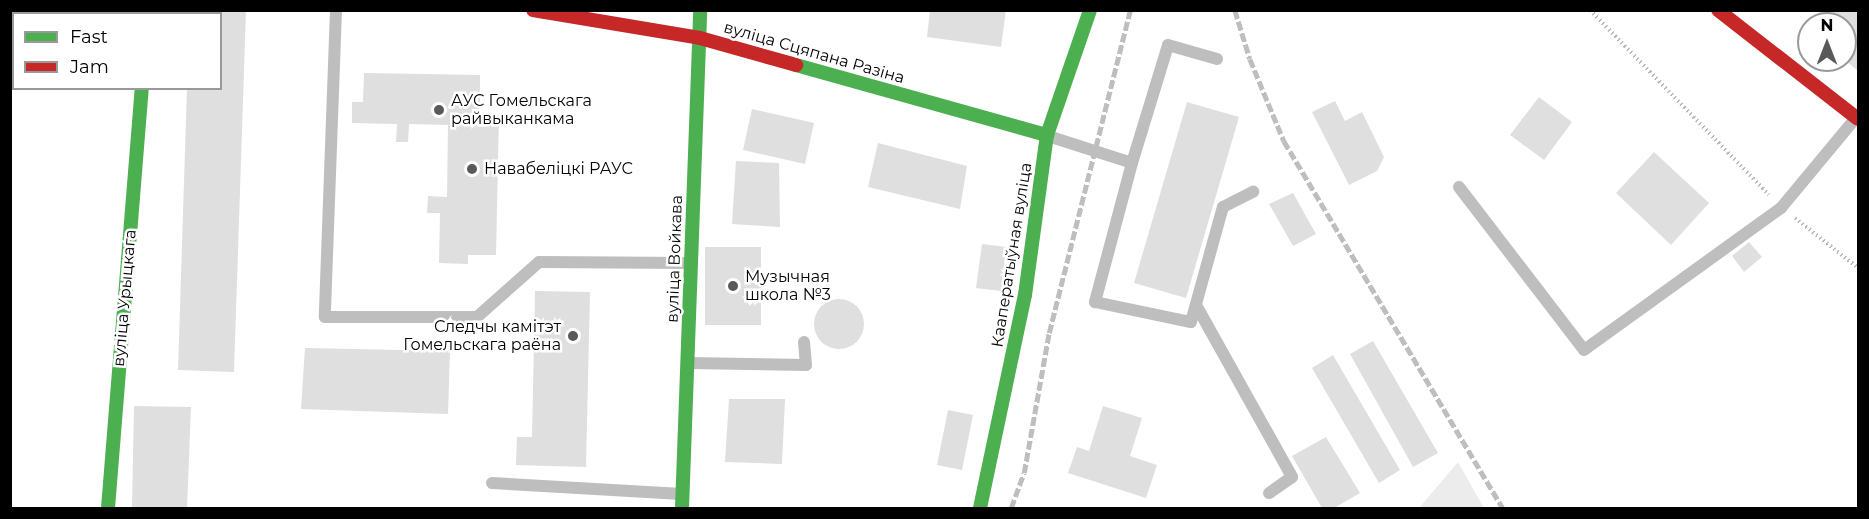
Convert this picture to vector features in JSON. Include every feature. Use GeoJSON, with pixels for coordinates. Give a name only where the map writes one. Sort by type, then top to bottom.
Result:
{"type":"FeatureCollection","features":[{"type":"Feature","properties":{"kind":"street","name":"вуліца Сцяпана Разіна"},"geometry":{"type":"LineString","coordinates":[[533,10],[700,38],[1047,135]]}},
{"type":"Feature","properties":{"kind":"street","name":"вуліца Войкава"},"geometry":{"type":"LineString","coordinates":[[682,501],[700,10]]}},
{"type":"Feature","properties":{"kind":"street","name":"Кааператыўная вуліца"},"geometry":{"type":"LineString","coordinates":[[980,508],[987,488],[1025,295],[1047,135],[1090,10]]}},
{"type":"Feature","properties":{"kind":"street"},"geometry":{"type":"LineString","coordinates":[[1718,10],[1857,118]]}},
{"type":"Feature","properties":{"kind":"street","name":"вуліца Урыцкага"},"geometry":{"type":"LineString","coordinates":[[108,508],[142,90]]}},
{"type":"Feature","properties":{"kind":"lane"},"geometry":{"type":"LineString","coordinates":[[336,10],[325,317],[477,317],[539,262],[691,262]]}},
{"type":"Feature","properties":{"kind":"lane"},"geometry":{"type":"LineString","coordinates":[[1217,59],[1168,45],[1132,163],[1095,302],[1191,322],[1223,207],[1253,192]]}},
{"type":"Feature","properties":{"kind":"lane"},"geometry":{"type":"LineString","coordinates":[[1459,187],[1584,350],[1781,208],[1857,118]]}},
{"type":"Feature","properties":{"kind":"lane"},"geometry":{"type":"LineString","coordinates":[[1047,135],[1108,153],[1132,163]]}},
{"type":"Feature","properties":{"kind":"lane"},"geometry":{"type":"LineString","coordinates":[[1196,305],[1292,477],[1269,493]]}},
{"type":"Feature","properties":{"kind":"lane"},"geometry":{"type":"LineString","coordinates":[[688,363],[806,365],[804,342]]}},
{"type":"Feature","properties":{"kind":"lane"},"geometry":{"type":"LineString","coordinates":[[492,483],[682,501]]}},
{"type":"Feature","properties":{"kind":"path"},"geometry":{"type":"LineString","coordinates":[[1590,10],[1781,208],[1858,268]]}},
{"type":"Feature","properties":{"kind":"shaded area"},"geometry":{"type":"Polygon","coordinates":[[[1458,462],[1484,508],[1419,508],[1458,462]]]}},
{"type":"Feature","properties":{"kind":"building"},"geometry":{"type":"Polygon","coordinates":[[[10,10],[79,10],[79,12],[12,12],[12,37],[10,37],[10,10]]]}},
{"type":"Feature","properties":{"kind":"building"},"geometry":{"type":"Polygon","coordinates":[[[189,10],[246,10],[234,372],[178,370],[187,90],[222,90],[222,12],[189,12],[189,10]]]}},
{"type":"Feature","properties":{"kind":"building"},"geometry":{"type":"Polygon","coordinates":[[[930,10],[1006,10],[1001,47],[927,37],[930,10]]]}},
{"type":"Feature","properties":{"kind":"building"},"geometry":{"type":"Polygon","coordinates":[[[1821,10],[1858,10],[1858,71],[1857,12],[1819,12],[1821,10]]]}},
{"type":"Feature","properties":{"kind":"building","name":"Навабеліцкі РАУС"},"geometry":{"type":"Polygon","coordinates":[[[364,73],[480,75],[480,114],[499,115],[496,255],[468,255],[468,264],[439,263],[440,213],[427,213],[428,196],[447,197],[448,125],[409,124],[408,142],[396,142],[397,124],[352,123],[352,102],[363,102],[364,73]]]}},
{"type":"Feature","properties":{"kind":"building"},"geometry":{"type":"Polygon","coordinates":[[[1539,97],[1572,122],[1544,160],[1510,135],[1539,97]]]}},
{"type":"Feature","properties":{"kind":"building"},"geometry":{"type":"Polygon","coordinates":[[[1335,101],[1345,121],[1362,112],[1384,157],[1377,171],[1349,185],[1312,112],[1335,101]]]}},
{"type":"Feature","properties":{"kind":"building"},"geometry":{"type":"Polygon","coordinates":[[[1187,102],[1239,117],[1186,298],[1134,283],[1187,102]]]}},
{"type":"Feature","properties":{"kind":"building"},"geometry":{"type":"Polygon","coordinates":[[[752,109],[814,123],[805,164],[743,150],[752,109]]]}},
{"type":"Feature","properties":{"kind":"building"},"geometry":{"type":"Polygon","coordinates":[[[878,143],[967,166],[960,209],[868,187],[878,143]]]}},
{"type":"Feature","properties":{"kind":"building"},"geometry":{"type":"Polygon","coordinates":[[[1654,152],[1709,203],[1671,245],[1616,193],[1654,152]]]}},
{"type":"Feature","properties":{"kind":"building"},"geometry":{"type":"Polygon","coordinates":[[[736,161],[779,163],[780,227],[732,224],[736,161]]]}},
{"type":"Feature","properties":{"kind":"building"},"geometry":{"type":"Polygon","coordinates":[[[1293,193],[1316,234],[1293,246],[1269,204],[1293,193]]]}},
{"type":"Feature","properties":{"kind":"building"},"geometry":{"type":"Polygon","coordinates":[[[1749,242],[1762,257],[1744,272],[1732,256],[1749,242]]]}},
{"type":"Feature","properties":{"kind":"building"},"geometry":{"type":"Polygon","coordinates":[[[982,244],[1006,247],[1001,291],[976,288],[982,244]]]}},
{"type":"Feature","properties":{"kind":"building","name":"Музычная школа №3"},"geometry":{"type":"Polygon","coordinates":[[[705,247],[761,247],[761,325],[705,325],[705,247]]]}},
{"type":"Feature","properties":{"kind":"building"},"geometry":{"type":"Polygon","coordinates":[[[535,291],[590,292],[586,467],[516,465],[517,437],[532,437],[535,291]]]}},
{"type":"Feature","properties":{"kind":"building"},"geometry":{"type":"Polygon","coordinates":[[[839,299],[848,301],[859,310],[864,324],[862,333],[853,344],[839,349],[830,347],[819,338],[814,324],[816,315],[825,304],[839,299]]]}},
{"type":"Feature","properties":{"kind":"building"},"geometry":{"type":"Polygon","coordinates":[[[1373,341],[1438,453],[1413,467],[1350,354],[1373,341]]]}},
{"type":"Feature","properties":{"kind":"building"},"geometry":{"type":"Polygon","coordinates":[[[305,348],[450,351],[448,414],[301,409],[305,348]]]}},
{"type":"Feature","properties":{"kind":"building"},"geometry":{"type":"Polygon","coordinates":[[[1333,355],[1400,470],[1379,483],[1312,368],[1333,355]]]}},
{"type":"Feature","properties":{"kind":"building"},"geometry":{"type":"Polygon","coordinates":[[[729,399],[785,399],[782,464],[725,462],[729,399]]]}},
{"type":"Feature","properties":{"kind":"building"},"geometry":{"type":"Polygon","coordinates":[[[134,406],[191,407],[187,508],[132,508],[134,406]]]}},
{"type":"Feature","properties":{"kind":"building"},"geometry":{"type":"Polygon","coordinates":[[[1103,406],[1142,418],[1130,456],[1157,465],[1146,498],[1068,473],[1077,447],[1089,451],[1103,406]]]}},
{"type":"Feature","properties":{"kind":"building"},"geometry":{"type":"Polygon","coordinates":[[[948,410],[973,415],[962,470],[937,465],[948,410]]]}},
{"type":"Feature","properties":{"kind":"building"},"geometry":{"type":"Polygon","coordinates":[[[1326,437],[1360,493],[1334,508],[1322,508],[1292,456],[1326,437]]]}},
{"type":"Feature","properties":{"kind":"railway"},"geometry":{"type":"LineString","coordinates":[[1011,508],[1024,473],[1049,333],[1130,10]]}},
{"type":"Feature","properties":{"kind":"railway"},"geometry":{"type":"LineString","coordinates":[[1235,10],[1250,59],[1284,141],[1503,508]]}},
{"type":"Feature","properties":{"kind":"traffic: fast"},"geometry":{"type":"LineString","coordinates":[[682,508],[700,10]]}},
{"type":"Feature","properties":{"kind":"traffic: fast"},"geometry":{"type":"LineString","coordinates":[[980,508],[1025,295],[1047,135],[1090,10]]}},
{"type":"Feature","properties":{"kind":"traffic: fast"},"geometry":{"type":"LineString","coordinates":[[796,65],[1047,135]]}},
{"type":"Feature","properties":{"kind":"traffic: fast"},"geometry":{"type":"LineString","coordinates":[[108,508],[142,90]]}},
{"type":"Feature","properties":{"kind":"traffic: jam"},"geometry":{"type":"LineString","coordinates":[[533,10],[700,38],[796,65]]}},
{"type":"Feature","properties":{"kind":"traffic: jam"},"geometry":{"type":"LineString","coordinates":[[1718,10],[1858,119]]}},
{"type":"Feature","properties":{"kind":"place","name":"АУС Гомельскага райвыканкама"},"geometry":{"type":"Point","coordinates":[439,110]}},
{"type":"Feature","properties":{"kind":"place","name":"Навабеліцкі РАУС"},"geometry":{"type":"Point","coordinates":[472,169]}},
{"type":"Feature","properties":{"kind":"place","name":"Музычная школа №3"},"geometry":{"type":"Point","coordinates":[733,286]}},
{"type":"Feature","properties":{"kind":"place","name":"Следчы камітэт Гомельскага раёна"},"geometry":{"type":"Point","coordinates":[573,336]}}]}
